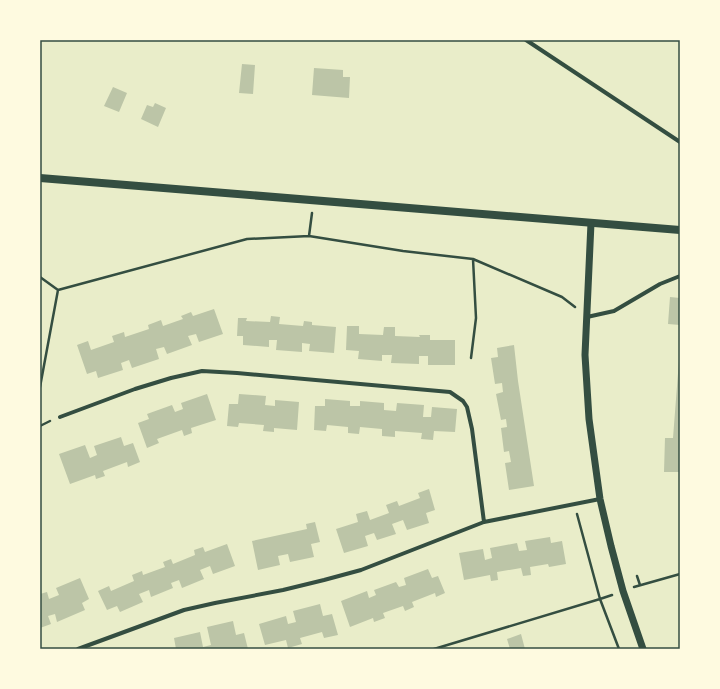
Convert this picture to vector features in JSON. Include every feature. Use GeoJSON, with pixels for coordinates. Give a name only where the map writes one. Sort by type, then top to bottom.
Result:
{"type":"FeatureCollection","features":[{"type":"Feature","properties":{"kind":"main road"},"geometry":{"type":"LineString","coordinates":[[40,178],[680,230]]}},
{"type":"Feature","properties":{"kind":"street"},"geometry":{"type":"LineString","coordinates":[[526,40],[680,142]]}},
{"type":"Feature","properties":{"kind":"street"},"geometry":{"type":"LineString","coordinates":[[591,223],[585,355],[589,419],[600,499],[623,591],[643,649]]}},
{"type":"Feature","properties":{"kind":"street"},"geometry":{"type":"LineString","coordinates":[[587,317],[614,311],[660,284],[680,276]]}},
{"type":"Feature","properties":{"kind":"street"},"geometry":{"type":"LineString","coordinates":[[60,417],[135,389],[171,378],[202,371],[450,392],[463,401],[467,407],[472,429],[484,522]]}},
{"type":"Feature","properties":{"kind":"street"},"geometry":{"type":"LineString","coordinates":[[78,649],[184,610],[283,590],[361,570],[484,522],[600,499]]}},
{"type":"Feature","properties":{"kind":"path"},"geometry":{"type":"LineString","coordinates":[[309,236],[314,200]]}},
{"type":"Feature","properties":{"kind":"path"},"geometry":{"type":"LineString","coordinates":[[58,290],[247,239],[309,236],[403,251],[473,259],[562,297],[587,317]]}},
{"type":"Feature","properties":{"kind":"path"},"geometry":{"type":"LineString","coordinates":[[471,358],[476,318],[473,259]]}},
{"type":"Feature","properties":{"kind":"path"},"geometry":{"type":"LineString","coordinates":[[40,277],[58,290]]}},
{"type":"Feature","properties":{"kind":"path"},"geometry":{"type":"LineString","coordinates":[[40,388],[58,290]]}},
{"type":"Feature","properties":{"kind":"path"},"geometry":{"type":"LineString","coordinates":[[575,504],[600,599],[619,649]]}},
{"type":"Feature","properties":{"kind":"path"},"geometry":{"type":"LineString","coordinates":[[623,591],[680,574]]}},
{"type":"Feature","properties":{"kind":"path"},"geometry":{"type":"LineString","coordinates":[[637,576],[640,585]]}},
{"type":"Feature","properties":{"kind":"path"},"geometry":{"type":"LineString","coordinates":[[434,649],[600,599]]}},
{"type":"Feature","properties":{"kind":"building"},"geometry":{"type":"Polygon","coordinates":[[[242,64],[255,65],[253,94],[239,93],[242,64]]]}},
{"type":"Feature","properties":{"kind":"building"},"geometry":{"type":"Polygon","coordinates":[[[314,68],[343,70],[343,77],[350,77],[349,98],[312,95],[314,68]]]}},
{"type":"Feature","properties":{"kind":"building"},"geometry":{"type":"Polygon","coordinates":[[[113,87],[127,93],[119,112],[104,106],[113,87]]]}},
{"type":"Feature","properties":{"kind":"building"},"geometry":{"type":"Polygon","coordinates":[[[155,103],[166,108],[158,127],[141,119],[147,105],[153,107],[155,103]]]}},
{"type":"Feature","properties":{"kind":"building"},"geometry":{"type":"Polygon","coordinates":[[[670,297],[680,298],[680,325],[668,324],[670,297]]]}},
{"type":"Feature","properties":{"kind":"building"},"geometry":{"type":"Polygon","coordinates":[[[214,309],[223,334],[199,342],[196,334],[188,336],[192,345],[167,354],[164,347],[156,349],[159,359],[132,368],[129,360],[121,363],[123,370],[98,378],[96,371],[87,374],[77,345],[88,341],[91,350],[114,342],[112,336],[124,332],[125,337],[149,329],[148,325],[161,320],[163,326],[183,319],[181,316],[191,312],[193,316],[214,309]]]}},
{"type":"Feature","properties":{"kind":"building"},"geometry":{"type":"Polygon","coordinates":[[[271,316],[280,317],[279,324],[303,326],[304,321],[312,322],[312,325],[336,327],[334,353],[309,351],[310,344],[302,343],[302,352],[276,350],[277,340],[269,340],[269,347],[243,345],[243,336],[237,336],[238,318],[247,318],[246,321],[270,322],[271,316]]]}},
{"type":"Feature","properties":{"kind":"building"},"geometry":{"type":"Polygon","coordinates":[[[347,326],[359,326],[359,334],[383,335],[384,327],[395,327],[395,336],[420,337],[419,335],[430,335],[430,340],[455,340],[455,365],[428,365],[428,356],[419,356],[419,364],[391,363],[392,355],[382,355],[382,361],[358,359],[359,351],[346,350],[347,326]]]}},
{"type":"Feature","properties":{"kind":"building"},"geometry":{"type":"Polygon","coordinates":[[[514,345],[534,486],[509,490],[505,463],[511,462],[509,451],[504,452],[501,428],[507,427],[506,419],[501,420],[496,394],[503,392],[502,383],[495,384],[491,358],[498,357],[497,348],[514,345]]]}},
{"type":"Feature","properties":{"kind":"building"},"geometry":{"type":"Polygon","coordinates":[[[679,360],[680,472],[664,472],[665,438],[673,438],[679,360]]]}},
{"type":"Feature","properties":{"kind":"building"},"geometry":{"type":"Polygon","coordinates":[[[207,394],[216,420],[191,428],[192,433],[184,436],[182,430],[157,439],[159,443],[147,448],[138,423],[149,419],[147,414],[172,405],[175,412],[183,409],[181,403],[207,394]]]}},
{"type":"Feature","properties":{"kind":"building"},"geometry":{"type":"Polygon","coordinates":[[[239,394],[266,396],[265,405],[275,406],[275,400],[299,402],[297,430],[274,428],[274,432],[263,431],[264,425],[239,423],[238,427],[227,426],[229,404],[238,404],[239,394]]]}},
{"type":"Feature","properties":{"kind":"building"},"geometry":{"type":"Polygon","coordinates":[[[325,399],[350,401],[350,406],[360,406],[360,401],[384,403],[384,410],[396,411],[397,403],[424,405],[423,417],[431,417],[432,407],[457,409],[455,432],[434,431],[433,440],[421,439],[422,433],[395,431],[395,437],[382,436],[382,429],[360,427],[359,434],[348,433],[348,427],[327,425],[326,431],[314,430],[315,406],[325,406],[325,399]]]}},
{"type":"Feature","properties":{"kind":"building"},"geometry":{"type":"Polygon","coordinates":[[[121,437],[124,446],[133,443],[140,462],[128,467],[127,462],[103,471],[105,476],[96,479],[95,475],[70,484],[59,454],[85,445],[90,458],[97,455],[94,446],[121,437]]]}},
{"type":"Feature","properties":{"kind":"building"},"geometry":{"type":"Polygon","coordinates":[[[429,489],[435,510],[426,513],[429,523],[407,530],[403,520],[392,524],[396,534],[377,540],[374,533],[365,536],[368,546],[344,553],[336,529],[358,522],[356,514],[367,511],[370,520],[389,513],[386,505],[397,501],[399,506],[420,498],[418,493],[429,489]]]}},
{"type":"Feature","properties":{"kind":"building"},"geometry":{"type":"Polygon","coordinates":[[[315,522],[320,542],[311,544],[314,557],[290,562],[288,554],[278,556],[280,565],[258,570],[252,541],[307,529],[306,524],[315,522]]]}},
{"type":"Feature","properties":{"kind":"building"},"geometry":{"type":"Polygon","coordinates":[[[550,537],[551,543],[562,541],[566,564],[549,567],[548,564],[530,567],[531,575],[523,576],[521,568],[497,572],[498,580],[491,581],[490,575],[464,580],[459,553],[483,549],[485,560],[492,558],[490,548],[517,543],[519,551],[527,550],[525,541],[550,537]]]}},
{"type":"Feature","properties":{"kind":"building"},"geometry":{"type":"Polygon","coordinates":[[[227,544],[235,566],[213,574],[210,566],[200,570],[204,579],[182,588],[179,580],[171,583],[173,588],[151,597],[149,590],[139,594],[143,602],[120,612],[117,606],[107,610],[98,591],[109,586],[111,591],[134,581],[132,575],[142,571],[143,575],[165,567],[163,562],[171,559],[173,564],[195,555],[194,550],[203,547],[205,552],[227,544]]]}},
{"type":"Feature","properties":{"kind":"building"},"geometry":{"type":"Polygon","coordinates":[[[428,569],[432,578],[438,576],[445,593],[436,597],[435,593],[412,602],[414,607],[405,611],[403,606],[383,613],[385,618],[374,622],[373,618],[350,627],[341,601],[367,591],[369,598],[376,595],[374,590],[396,582],[399,587],[406,585],[404,578],[428,569]]]}},
{"type":"Feature","properties":{"kind":"building"},"geometry":{"type":"Polygon","coordinates":[[[80,578],[89,599],[82,603],[85,610],[57,622],[55,614],[48,616],[51,624],[40,628],[40,594],[47,592],[49,599],[59,595],[56,588],[80,578]]]}},
{"type":"Feature","properties":{"kind":"building"},"geometry":{"type":"Polygon","coordinates":[[[320,604],[323,616],[332,614],[338,635],[324,638],[322,632],[300,638],[302,644],[288,648],[286,640],[265,645],[259,624],[286,616],[288,624],[296,622],[293,611],[320,604]]]}},
{"type":"Feature","properties":{"kind":"building"},"geometry":{"type":"Polygon","coordinates":[[[233,621],[236,635],[244,633],[248,649],[176,649],[174,638],[200,632],[203,647],[211,645],[207,627],[233,621]]]}},
{"type":"Feature","properties":{"kind":"building"},"geometry":{"type":"Polygon","coordinates":[[[521,634],[525,649],[510,649],[507,639],[521,634]]]}}]}
